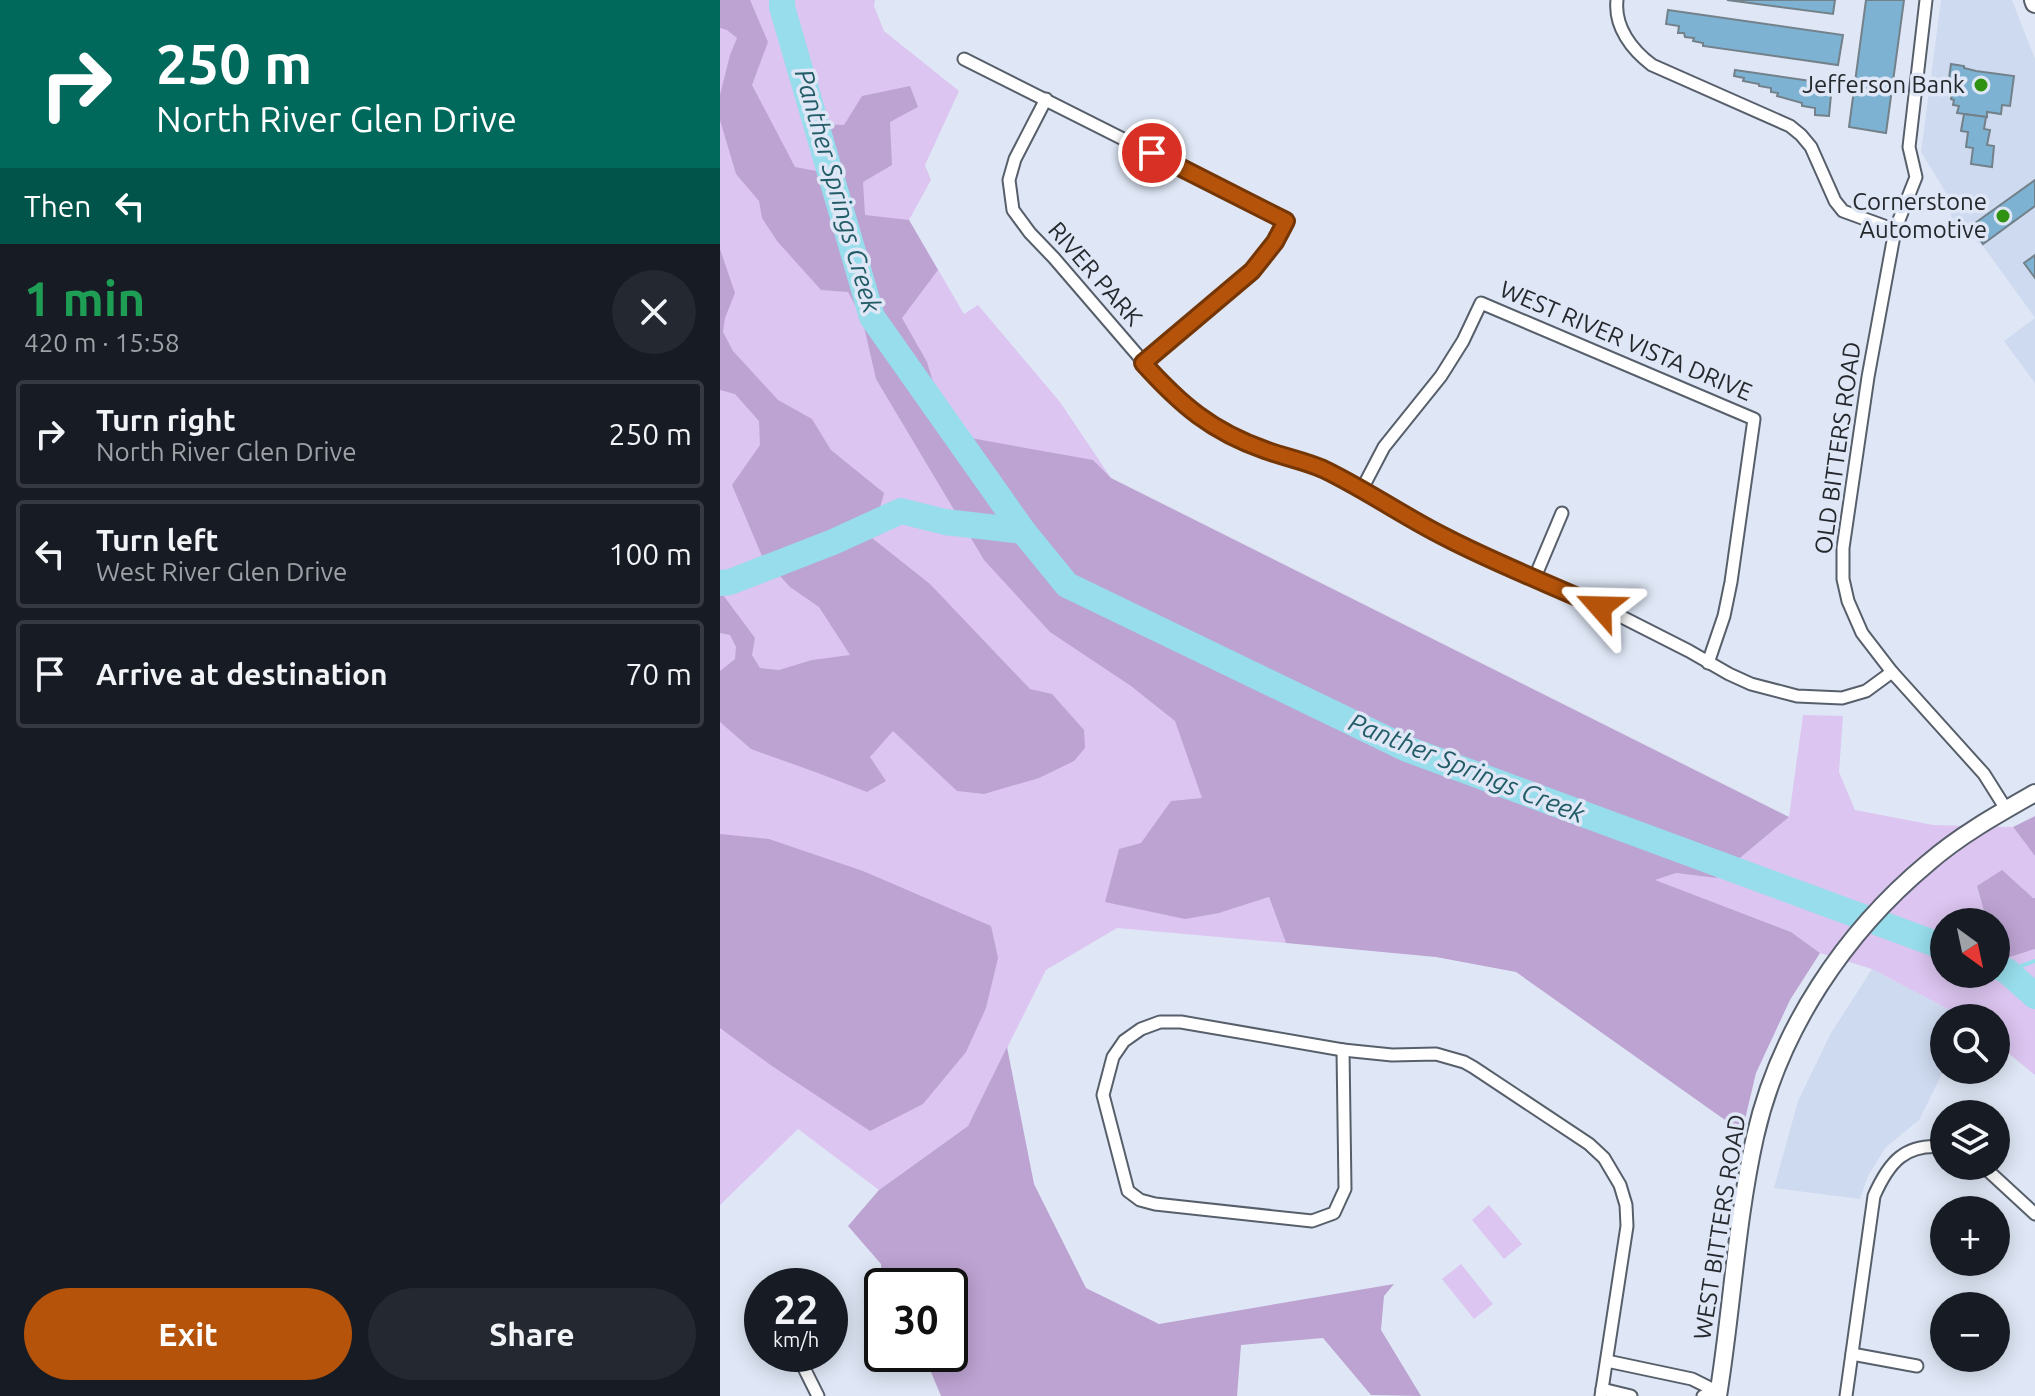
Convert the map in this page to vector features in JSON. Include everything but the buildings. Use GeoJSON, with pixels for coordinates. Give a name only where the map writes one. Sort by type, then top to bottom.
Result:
{"type":"FeatureCollection","features":[{"type":"Feature","properties":{"kind":"main road","name":"WEST BITTERS ROAD"},"geometry":{"type":"LineString","coordinates":[[1713,1395],[1745,1187],[1758,1126],[1772,1080],[1794,1030],[1832,967],[1888,898],[1928,862],[1972,830],[2035,793]]}},
{"type":"Feature","properties":{"kind":"street"},"geometry":{"type":"LineString","coordinates":[[1617,0],[1616,8],[1624,35],[1639,55],[1652,65],[1790,126],[1811,147],[1835,201],[1843,211],[1895,230]]}},
{"type":"Feature","properties":{"kind":"street","name":"OLD BITTERS ROAD"},"geometry":{"type":"LineString","coordinates":[[1926,0],[1909,147],[1916,177],[1895,230],[1868,377],[1843,548],[1843,579],[1848,601],[1862,633],[1892,672],[1984,774],[2006,809]]}},
{"type":"Feature","properties":{"kind":"street"},"geometry":{"type":"LineString","coordinates":[[964,59],[1286,221],[1275,242],[1252,271],[1143,363]]}},
{"type":"Feature","properties":{"kind":"street","name":"RIVER PARK"},"geometry":{"type":"LineString","coordinates":[[1046,99],[1015,159],[1009,180],[1013,210],[1143,363],[1182,403],[1211,426],[1263,449],[1320,468],[1462,546],[1622,617],[1751,684],[1797,696],[1842,698],[1866,691],[1892,672]]}},
{"type":"Feature","properties":{"kind":"street","name":"WEST RIVER VISTA DRIVE"},"geometry":{"type":"LineString","coordinates":[[1362,489],[1384,447],[1441,376],[1463,341],[1481,303],[1754,419],[1731,582],[1724,616],[1708,663]]}},
{"type":"Feature","properties":{"kind":"street"},"geometry":{"type":"LineString","coordinates":[[1535,577],[1562,513]]}},
{"type":"Feature","properties":{"kind":"street"},"geometry":{"type":"LineString","coordinates":[[1343,1050],[1345,1189],[1334,1213],[1312,1221],[1218,1211],[1155,1204],[1140,1200],[1128,1191],[1103,1095],[1113,1057],[1124,1041],[1141,1029],[1160,1022],[1181,1022],[1343,1050],[1392,1055],[1436,1054],[1464,1062],[1589,1144],[1604,1158],[1620,1185],[1626,1205],[1627,1226],[1601,1392],[1631,1396]]}},
{"type":"Feature","properties":{"kind":"street"},"geometry":{"type":"LineString","coordinates":[[1846,1396],[1874,1196],[1893,1162],[1907,1151],[1930,1145]]}},
{"type":"Feature","properties":{"kind":"street"},"geometry":{"type":"LineString","coordinates":[[1998,1180],[2035,1214]]}},
{"type":"Feature","properties":{"kind":"street"},"geometry":{"type":"LineString","coordinates":[[1852,1354],[1917,1366]]}},
{"type":"Feature","properties":{"kind":"street"},"geometry":{"type":"LineString","coordinates":[[1607,1361],[1692,1379],[1713,1395]]}},
{"type":"Feature","properties":{"kind":"street"},"geometry":{"type":"LineString","coordinates":[[806,1372],[818,1396]]}},
{"type":"Feature","properties":{"kind":"shaded area"},"geometry":{"type":"Polygon","coordinates":[[[720,0],[875,0],[874,6],[884,31],[959,91],[925,165],[931,180],[909,220],[964,314],[978,305],[1060,402],[1111,478],[1243,755],[1219,913],[1269,897],[1286,943],[1117,928],[1046,970],[968,1126],[879,1190],[798,1129],[720,1205],[720,0]]]}},
{"type":"Feature","properties":{"kind":"shaded area"},"geometry":{"type":"Polygon","coordinates":[[[720,0],[750,0],[768,42],[752,85],[795,167],[822,172],[834,168],[822,124],[844,125],[862,96],[910,86],[918,107],[890,122],[892,165],[863,182],[865,215],[909,220],[938,270],[902,318],[927,362],[948,431],[965,437],[1093,460],[1111,478],[1789,817],[1716,878],[1676,873],[1655,880],[1791,932],[1820,953],[1790,1000],[1756,1073],[1742,1132],[1516,972],[1436,957],[1286,943],[1269,897],[1219,913],[1185,919],[1105,902],[1119,849],[1141,843],[1171,801],[1202,798],[1175,721],[1131,686],[1050,632],[984,560],[876,379],[862,318],[848,292],[821,290],[777,241],[762,218],[759,201],[736,174],[720,120],[720,95],[737,38],[720,28],[720,0]]]}},
{"type":"Feature","properties":{"kind":"shaded area"},"geometry":{"type":"Polygon","coordinates":[[[1941,0],[2012,0],[2035,59],[2035,318],[1983,246],[1952,222],[1948,196],[1921,152],[1941,0]]]}},
{"type":"Feature","properties":{"kind":"shaded area"},"geometry":{"type":"Polygon","coordinates":[[[720,249],[735,293],[723,332],[733,351],[778,400],[812,419],[831,450],[884,493],[872,538],[930,584],[1030,689],[1052,694],[1084,730],[1085,748],[1074,761],[1039,778],[984,794],[957,791],[893,731],[870,757],[886,781],[867,792],[751,749],[720,722],[720,671],[735,659],[736,647],[730,635],[720,633],[720,591],[755,638],[752,655],[760,668],[779,670],[812,660],[850,655],[819,607],[790,587],[762,556],[732,485],[760,445],[759,421],[735,394],[720,390],[720,249]]]}},
{"type":"Feature","properties":{"kind":"shaded area"},"geometry":{"type":"Polygon","coordinates":[[[2035,318],[2035,383],[2004,341],[2035,318]]]}},
{"type":"Feature","properties":{"kind":"shaded area"},"geometry":{"type":"Polygon","coordinates":[[[1803,715],[1843,716],[1839,772],[1855,810],[1933,825],[2013,827],[2035,856],[2035,898],[1977,886],[1983,908],[1930,908],[1930,988],[2010,988],[2010,957],[2035,949],[2035,1075],[2010,1054],[2010,1004],[1938,1004],[1872,969],[1820,953],[1791,932],[1654,880],[1676,873],[1716,878],[1789,817],[1803,715]]]}},
{"type":"Feature","properties":{"kind":"shaded area"},"geometry":{"type":"Polygon","coordinates":[[[2035,816],[2035,856],[2013,827],[2035,816]]]}},
{"type":"Feature","properties":{"kind":"shaded area"},"geometry":{"type":"Polygon","coordinates":[[[720,834],[769,839],[863,871],[991,926],[998,958],[986,1008],[966,1052],[923,1104],[870,1131],[720,1028],[720,834]]]}},
{"type":"Feature","properties":{"kind":"shaded area"},"geometry":{"type":"Polygon","coordinates":[[[2002,870],[2035,898],[2035,949],[2010,957],[2010,908],[1983,908],[1977,886],[2002,870]]]}},
{"type":"Feature","properties":{"kind":"shaded area"},"geometry":{"type":"Polygon","coordinates":[[[1872,969],[1938,1004],[1930,1004],[1930,1084],[1937,1084],[1919,1120],[1886,1147],[1868,1176],[1860,1199],[1774,1188],[1798,1101],[1831,1033],[1872,969]]]}},
{"type":"Feature","properties":{"kind":"shaded area"},"geometry":{"type":"Polygon","coordinates":[[[1007,1047],[1034,1184],[1086,1288],[1159,1324],[1394,1284],[1384,1296],[1381,1330],[1421,1396],[1371,1395],[1323,1338],[1241,1345],[1237,1396],[941,1396],[931,1372],[968,1372],[968,1268],[881,1268],[848,1226],[879,1190],[968,1126],[1007,1047]]]}},
{"type":"Feature","properties":{"kind":"shaded area"},"geometry":{"type":"Polygon","coordinates":[[[1489,1205],[1522,1244],[1504,1259],[1472,1220],[1489,1205]]]}},
{"type":"Feature","properties":{"kind":"shaded area"},"geometry":{"type":"Polygon","coordinates":[[[1461,1264],[1493,1304],[1474,1319],[1442,1279],[1461,1264]]]}},
{"type":"Feature","properties":{"kind":"waterway","name":"Panther Springs Creek"},"geometry":{"type":"LineString","coordinates":[[782,0],[872,317],[1023,531],[1067,585],[1407,749],[1930,942]]}},
{"type":"Feature","properties":{"kind":"waterway","name":"Panther Springs Creek"},"geometry":{"type":"LineString","coordinates":[[720,583],[730,582],[833,542],[901,511],[945,522],[1023,531]]}},
{"type":"Feature","properties":{"kind":"waterway"},"geometry":{"type":"LineString","coordinates":[[2010,970],[2035,961]]}},
{"type":"Feature","properties":{"kind":"waterway","name":"Panther Springs Creek"},"geometry":{"type":"LineString","coordinates":[[2010,974],[2035,996]]}},
{"type":"Feature","properties":{"kind":"place","name":"Jefferson Bank"},"geometry":{"type":"Point","coordinates":[1981,85]}},
{"type":"Feature","properties":{"kind":"place","name":"Cornerstone Automotive"},"geometry":{"type":"Point","coordinates":[2003,216]}},
{"type":"Feature","properties":{"kind":"route"},"geometry":{"type":"LineString","coordinates":[[1152,153],[1286,221],[1275,242],[1252,271],[1143,363],[1159,380],[1211,426],[1263,449],[1320,468],[1462,546],[1600,607]]}}]}
